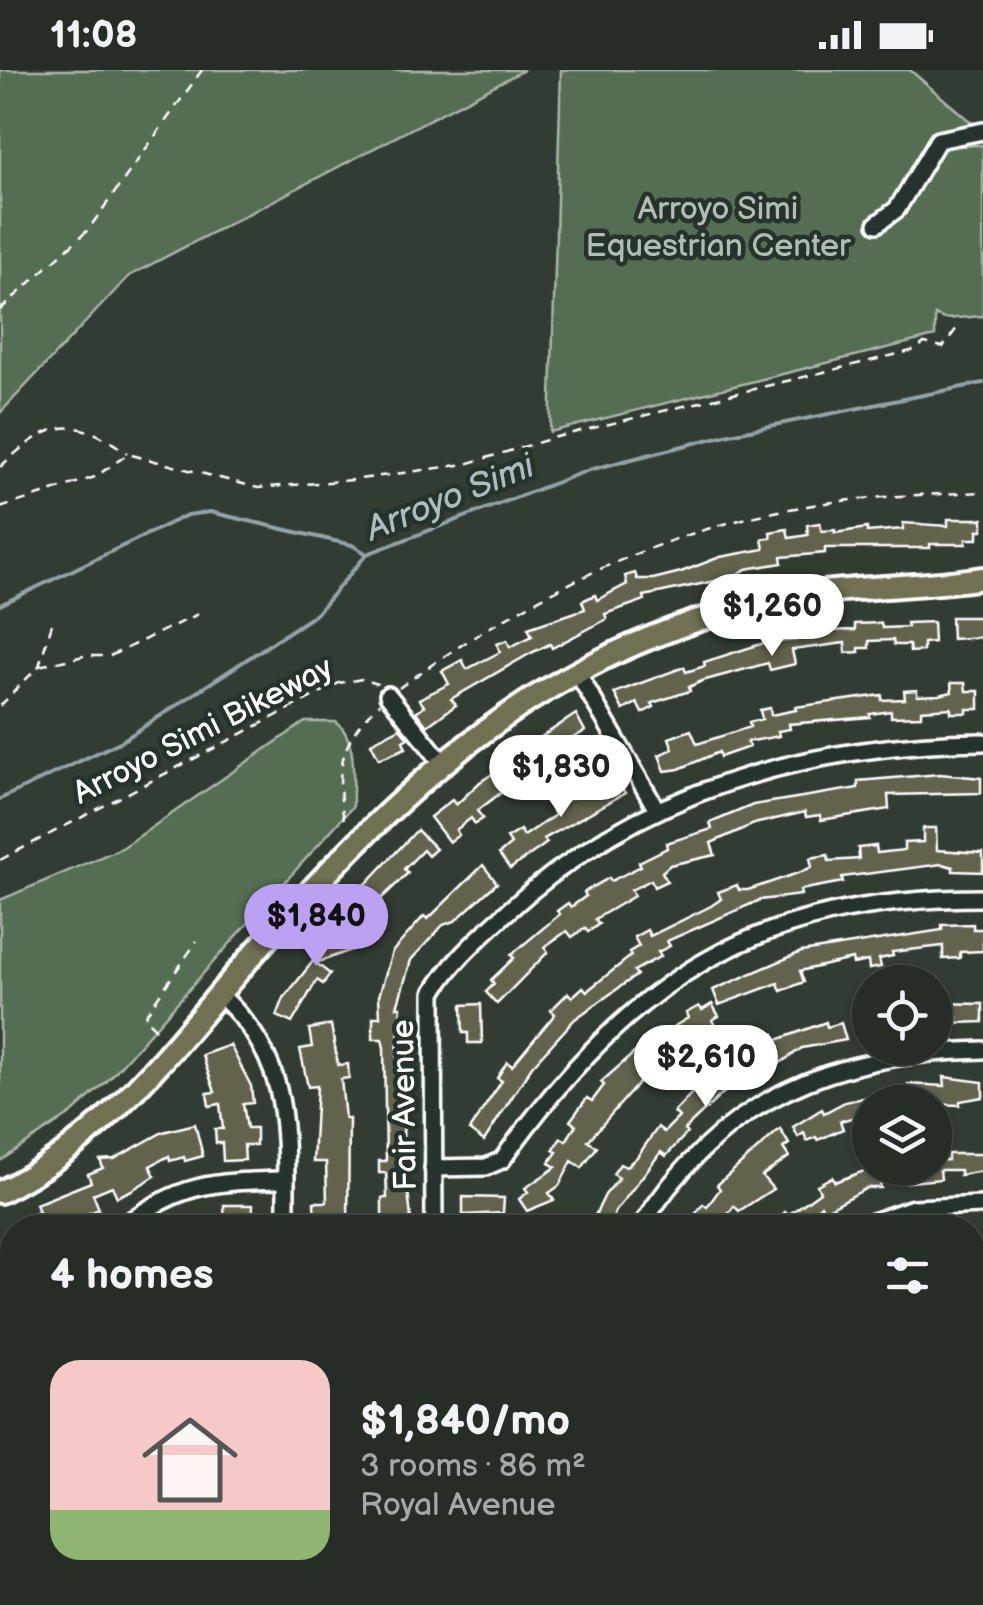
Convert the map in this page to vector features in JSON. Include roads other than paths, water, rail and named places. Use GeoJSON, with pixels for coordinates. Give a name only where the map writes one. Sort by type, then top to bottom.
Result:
{"type":"FeatureCollection","features":[{"type":"Feature","properties":{"kind":"main road"},"geometry":{"type":"LineString","coordinates":[[0,1192],[92,1132],[152,1072],[353,843],[441,761],[577,672],[671,630],[772,600],[863,585],[983,578]]}},
{"type":"Feature","properties":{"kind":"street"},"geometry":{"type":"LineString","coordinates":[[877,224],[896,210],[938,140],[983,131]]}},
{"type":"Feature","properties":{"kind":"street"},"geometry":{"type":"LineString","coordinates":[[577,672],[658,810],[745,774],[818,756],[911,743],[983,742]]}},
{"type":"Feature","properties":{"kind":"street"},"geometry":{"type":"LineString","coordinates":[[388,695],[441,761]]}},
{"type":"Feature","properties":{"kind":"street","name":"Fair Avenue"},"geometry":{"type":"LineString","coordinates":[[434,1215],[430,1005],[438,983],[476,941],[532,891],[608,837],[658,810]]}},
{"type":"Feature","properties":{"kind":"street"},"geometry":{"type":"LineString","coordinates":[[434,1168],[486,1166],[502,1160],[589,1049],[646,999],[713,957],[812,917],[877,903],[983,898]]}},
{"type":"Feature","properties":{"kind":"street"},"geometry":{"type":"LineString","coordinates":[[218,994],[258,1038],[275,1068],[285,1117],[286,1215]]}},
{"type":"Feature","properties":{"kind":"street"},"geometry":{"type":"LineString","coordinates":[[649,1215],[672,1181],[724,1130],[800,1082],[887,1056],[983,1050]]}},
{"type":"Feature","properties":{"kind":"street"},"geometry":{"type":"LineString","coordinates":[[141,1215],[181,1190],[215,1182],[286,1180]]}},
{"type":"Feature","properties":{"kind":"street"},"geometry":{"type":"LineString","coordinates":[[893,1215],[913,1208],[983,1204]]}},
{"type":"Feature","properties":{"kind":"waterway","name":"Arroyo Simi"},"geometry":{"type":"LineString","coordinates":[[0,799],[122,741],[316,614],[367,554],[589,470],[730,434],[983,383]]}},
{"type":"Feature","properties":{"kind":"waterway"},"geometry":{"type":"LineString","coordinates":[[0,605],[187,515],[210,512],[352,545],[367,554]]}},
{"type":"Feature","properties":{"kind":"park label","name":"Arroyo Simi Equestrian Center"},"geometry":{"type":"Point","coordinates":[718,228]}}]}
